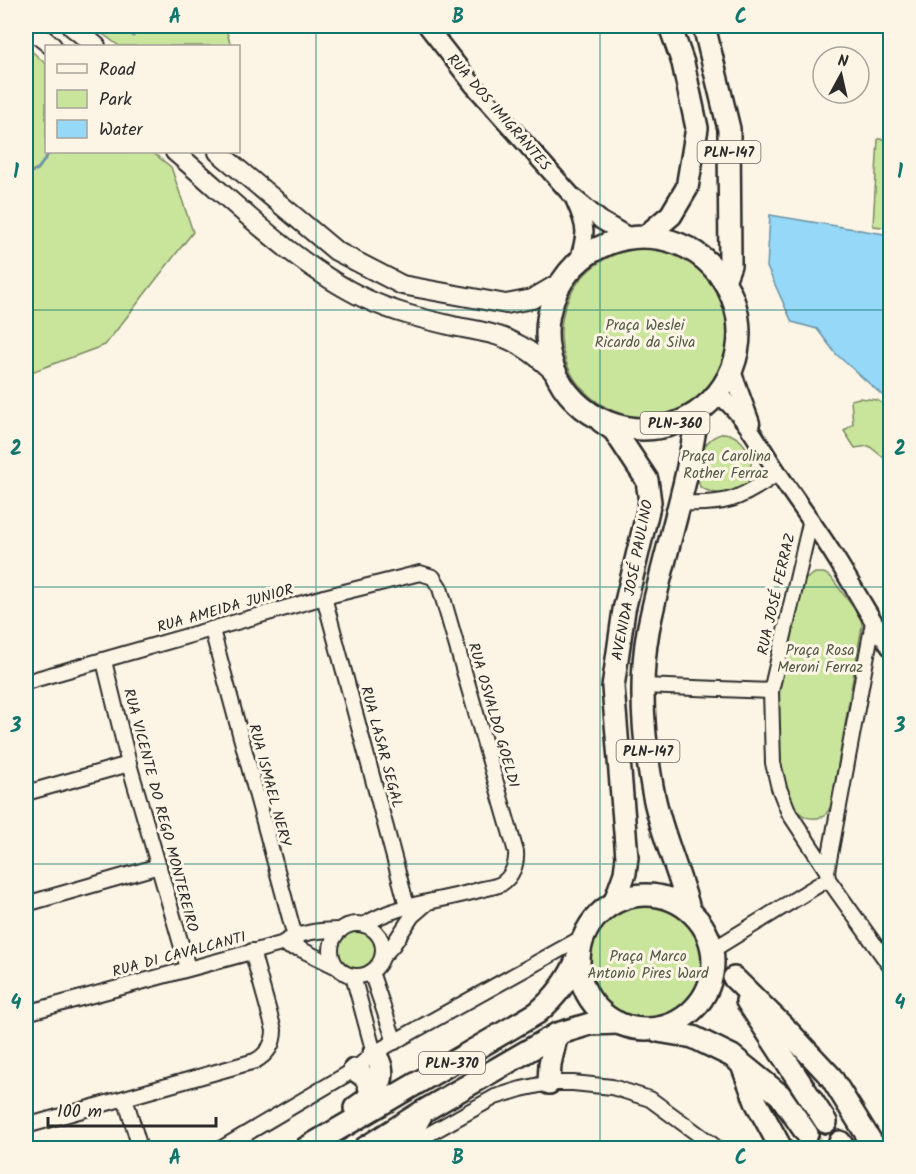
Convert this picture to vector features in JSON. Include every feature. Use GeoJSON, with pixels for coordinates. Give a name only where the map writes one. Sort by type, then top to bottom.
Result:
{"type":"FeatureCollection","features":[{"type":"Feature","properties":{"kind":"main road"},"geometry":{"type":"LineString","coordinates":[[27,26],[51,45]]}},
{"type":"Feature","properties":{"kind":"main road"},"geometry":{"type":"LineString","coordinates":[[71,26],[95,45]]}},
{"type":"Feature","properties":{"kind":"main road","name":"PLN-147"},"geometry":{"type":"LineString","coordinates":[[638,238],[670,215],[687,188],[697,128],[683,63],[670,26]]}},
{"type":"Feature","properties":{"kind":"main road","name":"PLN-147"},"geometry":{"type":"LineString","coordinates":[[704,26],[729,129],[730,265],[724,280]]}},
{"type":"Feature","properties":{"kind":"main road","name":"PLN-360"},"geometry":{"type":"LineString","coordinates":[[176,153],[300,259],[328,278],[395,312],[470,329],[514,342],[529,351],[555,373],[573,399],[598,418],[632,429],[666,427],[708,405],[732,372],[737,358],[740,331],[737,309],[724,280],[701,256],[687,248],[667,240],[638,238],[603,246],[578,262],[561,282],[551,303],[547,327],[548,350],[555,373]]}},
{"type":"Feature","properties":{"kind":"main road","name":"PLN-360"},"geometry":{"type":"LineString","coordinates":[[219,153],[336,251],[402,285],[506,304],[532,299],[561,282]]}},
{"type":"Feature","properties":{"kind":"main road","name":"AVENIDA JOSÉ PAULINO"},"geometry":{"type":"LineString","coordinates":[[689,909],[680,874],[662,828],[652,787],[643,686],[648,633],[680,503],[698,412]]}},
{"type":"Feature","properties":{"kind":"main road","name":"AVENIDA JOSÉ PAULINO"},"geometry":{"type":"LineString","coordinates":[[598,418],[614,430],[647,480],[650,502],[624,610],[614,687],[627,857],[625,873],[615,901]]}},
{"type":"Feature","properties":{"kind":"main road","name":"PLN-370"},"geometry":{"type":"LineString","coordinates":[[306,1149],[537,1013],[549,1003],[572,974],[581,947],[596,916],[615,901],[640,894],[666,897],[689,909],[705,927],[714,951],[712,980],[700,1004],[679,1022],[652,1029],[626,1027],[600,1012],[588,996],[580,977],[581,947]]}},
{"type":"Feature","properties":{"kind":"main road"},"geometry":{"type":"LineString","coordinates":[[714,951],[734,978],[761,1024],[826,1122]]}},
{"type":"Feature","properties":{"kind":"main road"},"geometry":{"type":"LineString","coordinates":[[734,978],[831,1077],[875,1149]]}},
{"type":"Feature","properties":{"kind":"main road","name":"PLN-370"},"geometry":{"type":"LineString","coordinates":[[365,1149],[422,1112],[557,1034],[590,1024],[618,1023]]}},
{"type":"Feature","properties":{"kind":"main road"},"geometry":{"type":"LineString","coordinates":[[652,1029],[693,1037],[732,1056],[780,1095],[807,1134]]}},
{"type":"Feature","properties":{"kind":"main road"},"geometry":{"type":"LineString","coordinates":[[549,1083],[550,1064],[557,1034]]}},
{"type":"Feature","properties":{"kind":"main road"},"geometry":{"type":"LineString","coordinates":[[326,1137],[343,1117],[370,1098],[379,1084],[382,1063],[374,1053]]}},
{"type":"Feature","properties":{"kind":"main road"},"geometry":{"type":"LineString","coordinates":[[742,1064],[756,1102],[780,1149]]}},
{"type":"Feature","properties":{"kind":"main road"},"geometry":{"type":"LineString","coordinates":[[354,1070],[361,1073],[368,1081],[371,1087],[370,1098]]}},
{"type":"Feature","properties":{"kind":"main road"},"geometry":{"type":"LineString","coordinates":[[404,1149],[422,1112]]}},
{"type":"Feature","properties":{"kind":"street","name":"RUA DOS IMIGRANTES"},"geometry":{"type":"LineString","coordinates":[[427,26],[474,86],[573,197],[602,220],[638,238]]}},
{"type":"Feature","properties":{"kind":"street","name":"RUA DOS IMIGRANTES"},"geometry":{"type":"LineString","coordinates":[[573,197],[584,223],[585,240],[578,262]]}},
{"type":"Feature","properties":{"kind":"street"},"geometry":{"type":"LineString","coordinates":[[732,372],[753,432]]}},
{"type":"Feature","properties":{"kind":"street"},"geometry":{"type":"LineString","coordinates":[[717,394],[726,400],[753,432],[778,473],[811,519],[873,622],[891,647]]}},
{"type":"Feature","properties":{"kind":"street"},"geometry":{"type":"LineString","coordinates":[[680,503],[711,504],[733,500],[778,473]]}},
{"type":"Feature","properties":{"kind":"street","name":"RUA JOSÉ FERRAZ"},"geometry":{"type":"LineString","coordinates":[[811,519],[771,691],[773,763],[779,788],[789,813],[828,875],[891,966]]}},
{"type":"Feature","properties":{"kind":"street","name":"RUA AMEIDA JUNIOR"},"geometry":{"type":"LineString","coordinates":[[26,682],[324,597],[420,573],[433,577]]}},
{"type":"Feature","properties":{"kind":"street","name":"RUA OSVALDO GOELDI"},"geometry":{"type":"LineString","coordinates":[[428,903],[501,884],[509,877],[515,865],[516,852],[440,588],[433,577]]}},
{"type":"Feature","properties":{"kind":"street","name":"RUA LASAR SEGAL"},"geometry":{"type":"LineString","coordinates":[[324,597],[407,906]]}},
{"type":"Feature","properties":{"kind":"street"},"geometry":{"type":"LineString","coordinates":[[714,951],[828,875],[873,622]]}},
{"type":"Feature","properties":{"kind":"street","name":"RUA ISMAEL NERY"},"geometry":{"type":"LineString","coordinates":[[212,630],[295,942]]}},
{"type":"Feature","properties":{"kind":"street","name":"RUA VICENTE DO REGO MONTEREIRO"},"geometry":{"type":"LineString","coordinates":[[104,661],[129,764],[188,968]]}},
{"type":"Feature","properties":{"kind":"street"},"geometry":{"type":"LineString","coordinates":[[643,686],[771,691]]}},
{"type":"Feature","properties":{"kind":"street"},"geometry":{"type":"LineString","coordinates":[[26,793],[129,764]]}},
{"type":"Feature","properties":{"kind":"street"},"geometry":{"type":"LineString","coordinates":[[26,904],[159,866]]}},
{"type":"Feature","properties":{"kind":"street"},"geometry":{"type":"LineString","coordinates":[[364,925],[378,916],[407,906],[428,903]]}},
{"type":"Feature","properties":{"kind":"street"},"geometry":{"type":"LineString","coordinates":[[295,942],[344,973],[359,976],[377,968],[412,916],[428,903]]}},
{"type":"Feature","properties":{"kind":"street"},"geometry":{"type":"LineString","coordinates":[[337,967],[333,961],[331,948],[333,941],[341,930],[356,924],[364,925],[377,933],[382,940],[383,956]]}},
{"type":"Feature","properties":{"kind":"street","name":"RUA DI CAVALCANTI"},"geometry":{"type":"LineString","coordinates":[[26,1013],[252,951],[295,942],[325,930],[341,930]]}},
{"type":"Feature","properties":{"kind":"street"},"geometry":{"type":"LineString","coordinates":[[222,1149],[354,1070],[374,1053],[581,947]]}},
{"type":"Feature","properties":{"kind":"street"},"geometry":{"type":"LineString","coordinates":[[26,1126],[255,1061],[268,1052],[273,1043],[274,1030],[252,951]]}},
{"type":"Feature","properties":{"kind":"street"},"geometry":{"type":"LineString","coordinates":[[371,972],[395,1042]]}},
{"type":"Feature","properties":{"kind":"street"},"geometry":{"type":"LineString","coordinates":[[353,976],[374,1053]]}},
{"type":"Feature","properties":{"kind":"street"},"geometry":{"type":"LineString","coordinates":[[404,1149],[495,1097],[549,1083],[597,1085],[650,1099],[717,1149]]}},
{"type":"Feature","properties":{"kind":"street"},"geometry":{"type":"LineString","coordinates":[[125,1098],[140,1149]]}},
{"type":"Feature","properties":{"kind":"green space"},"geometry":{"type":"Polygon","coordinates":[[[92,26],[225,26],[231,45],[118,45],[92,26]]]}},
{"type":"Feature","properties":{"kind":"green space"},"geometry":{"type":"Polygon","coordinates":[[[26,46],[45,63],[45,153],[153,153],[171,167],[193,232],[105,345],[26,374],[26,46]]]}},
{"type":"Feature","properties":{"kind":"green space"},"geometry":{"type":"Polygon","coordinates":[[[878,139],[890,139],[890,228],[873,226],[878,139]]]}},
{"type":"Feature","properties":{"kind":"green space","name":"Praça Weslei Ricardo da Silva"},"geometry":{"type":"Polygon","coordinates":[[[645,249],[677,256],[691,263],[704,274],[715,287],[722,301],[729,333],[722,365],[715,379],[704,392],[691,403],[677,410],[645,417],[613,410],[599,403],[586,392],[575,379],[568,365],[561,333],[568,301],[575,287],[586,274],[599,263],[613,256],[645,249]]]}},
{"type":"Feature","properties":{"kind":"green space"},"geometry":{"type":"Polygon","coordinates":[[[859,398],[877,400],[890,409],[890,468],[884,458],[869,446],[855,448],[844,431],[853,424],[851,400],[859,398]]]}},
{"type":"Feature","properties":{"kind":"green space","name":"Praça Carolina Rother Ferraz"},"geometry":{"type":"Polygon","coordinates":[[[725,433],[735,436],[742,442],[752,458],[748,484],[719,494],[700,487],[698,470],[705,446],[710,440],[725,433]]]}},
{"type":"Feature","properties":{"kind":"green space","name":"Praça Rosa Meroni Ferraz"},"geometry":{"type":"Polygon","coordinates":[[[815,573],[824,573],[831,577],[861,618],[862,626],[831,806],[825,816],[807,818],[799,812],[790,797],[782,771],[777,717],[789,636],[802,583],[815,573]]]}},
{"type":"Feature","properties":{"kind":"green space","name":"Praça Marco Antonio Pires Ward"},"geometry":{"type":"Polygon","coordinates":[[[648,906],[671,910],[690,923],[703,942],[707,965],[703,988],[690,1007],[671,1020],[648,1024],[625,1020],[606,1007],[593,988],[589,965],[593,942],[606,923],[625,910],[648,906]]]}},
{"type":"Feature","properties":{"kind":"green space"},"geometry":{"type":"Polygon","coordinates":[[[357,931],[371,936],[376,950],[371,964],[357,969],[343,964],[338,950],[343,936],[357,931]]]}},
{"type":"Feature","properties":{"kind":"water"},"geometry":{"type":"Polygon","coordinates":[[[770,215],[890,235],[890,402],[836,354],[817,329],[792,322],[767,267],[770,215]]]}},
{"type":"Feature","properties":{"kind":"waterway"},"geometry":{"type":"LineString","coordinates":[[130,26],[133,36]]}},
{"type":"Feature","properties":{"kind":"waterway"},"geometry":{"type":"LineString","coordinates":[[26,174],[38,169],[49,153]]}},
{"type":"Feature","properties":{"kind":"tunnel"},"geometry":{"type":"LineString","coordinates":[[807,1134],[816,1148]]}}]}
